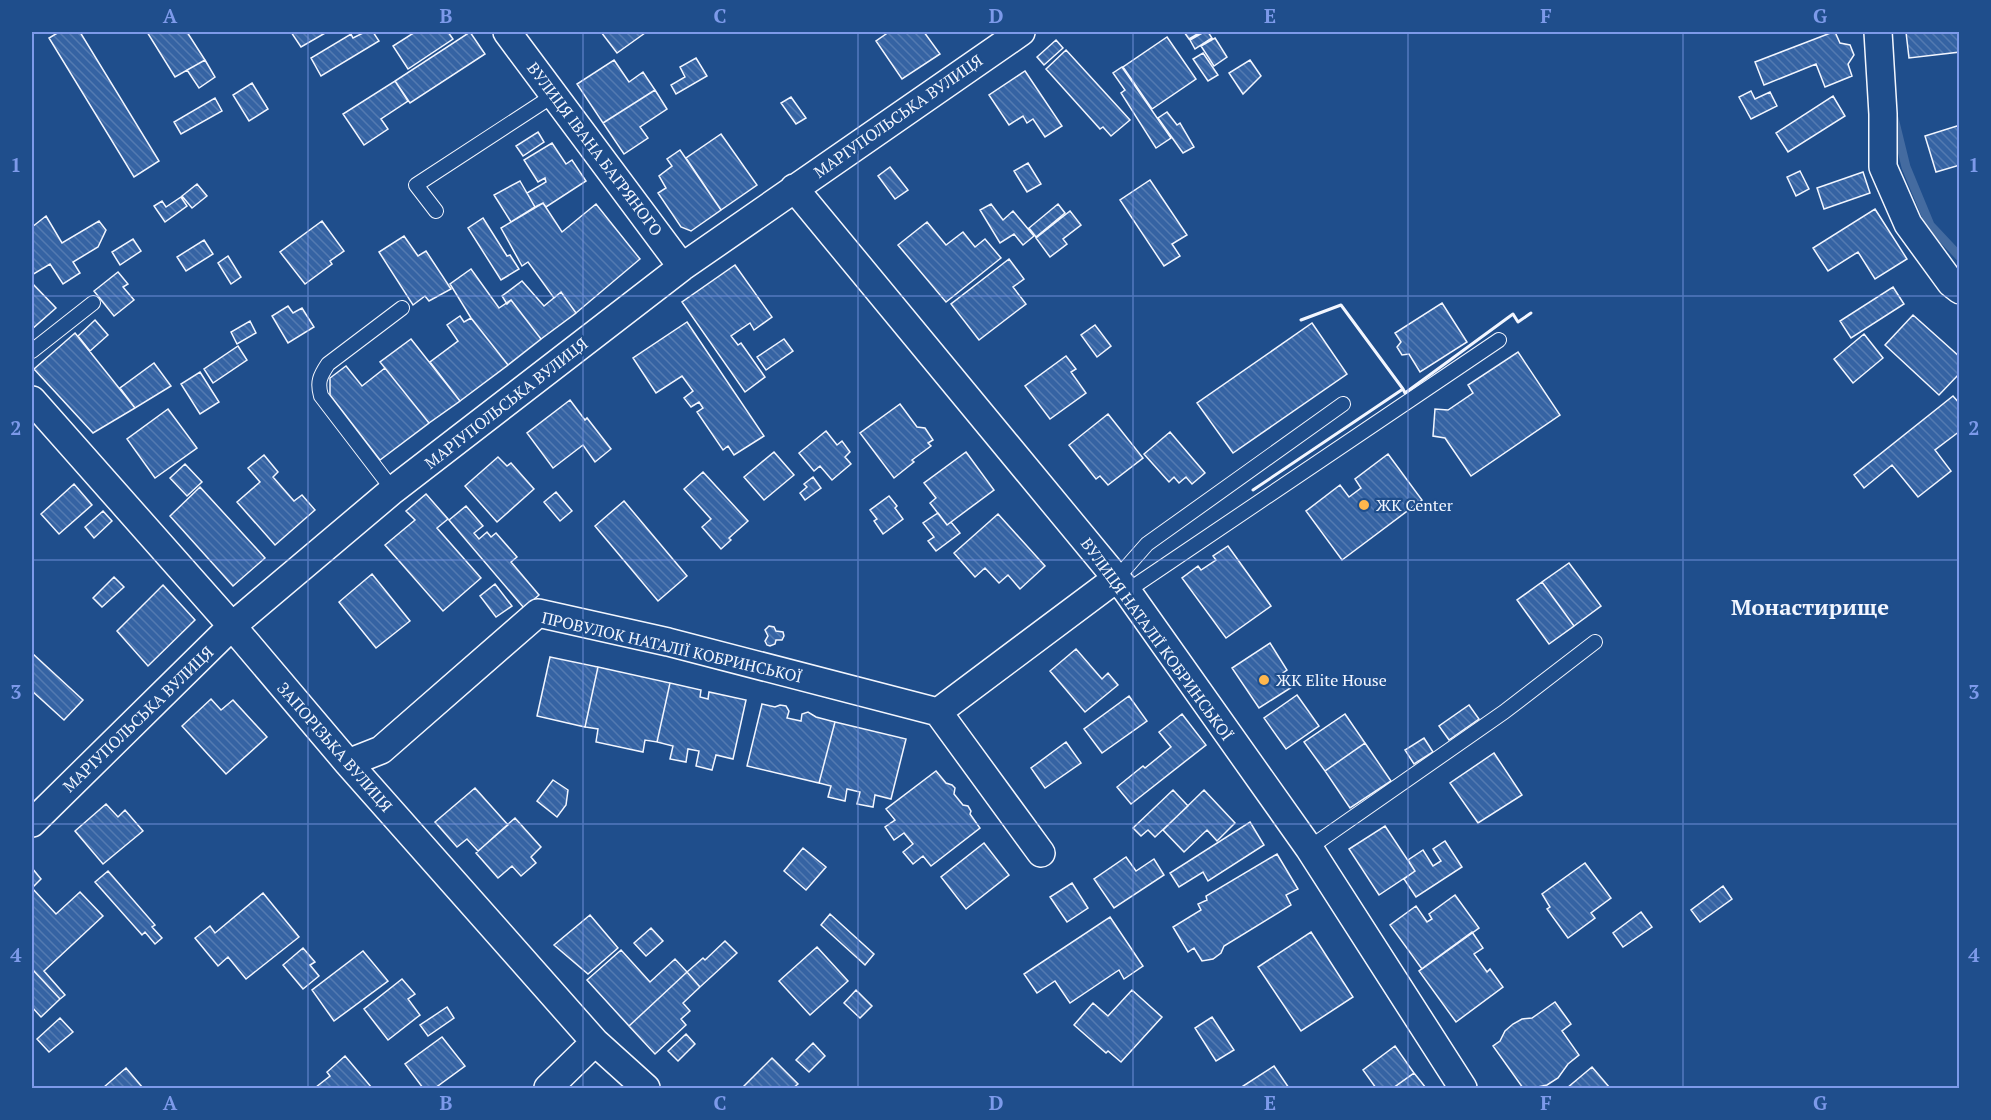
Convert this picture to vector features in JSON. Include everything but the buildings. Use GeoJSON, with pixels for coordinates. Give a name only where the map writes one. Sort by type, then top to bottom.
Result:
{"type":"FeatureCollection","features":[{"type":"Feature","properties":{"kind":"street","name":"ВУЛИЦЯ ІВАНА БАГРЯНОГО"},"geometry":{"type":"LineString","coordinates":[[507,32],[682,267]]}},
{"type":"Feature","properties":{"kind":"street","name":"МАРІУПОЛЬСЬКА ВУЛИЦЯ"},"geometry":{"type":"LineString","coordinates":[[32,823],[232,626],[393,490],[682,267],[1021,32]]}},
{"type":"Feature","properties":{"kind":"street"},"geometry":{"type":"LineString","coordinates":[[1878,32],[1883,114],[1882,167],[1908,224],[1959,291]]}},
{"type":"Feature","properties":{"kind":"street","name":"ВУЛИЦЯ НАТАЛІЇ КОБРИНСЬКОЇ"},"geometry":{"type":"LineString","coordinates":[[794,188],[1122,585],[1309,848],[1463,1089]]}},
{"type":"Feature","properties":{"kind":"street","name":"ЗАПОРІЗЬКА ВУЛИЦЯ"},"geometry":{"type":"LineString","coordinates":[[32,400],[232,626],[348,763],[596,1042],[646,1089]]}},
{"type":"Feature","properties":{"kind":"street"},"geometry":{"type":"LineString","coordinates":[[1041,853],[938,712],[1122,585]]}},
{"type":"Feature","properties":{"kind":"street","name":"ПРОВУЛОК НАТАЛІЇ КОБРИНСЬКОЇ"},"geometry":{"type":"LineString","coordinates":[[348,763],[381,750],[538,613],[668,642],[938,712]]}},
{"type":"Feature","properties":{"kind":"street"},"geometry":{"type":"LineString","coordinates":[[548,1089],[596,1042]]}},
{"type":"Feature","properties":{"kind":"lane"},"geometry":{"type":"LineString","coordinates":[[436,211],[416,185],[554,94]]}},
{"type":"Feature","properties":{"kind":"lane"},"geometry":{"type":"LineString","coordinates":[[32,351],[93,303]]}},
{"type":"Feature","properties":{"kind":"lane"},"geometry":{"type":"LineString","coordinates":[[393,490],[321,396],[318,386],[320,375],[327,364],[402,308]]}},
{"type":"Feature","properties":{"kind":"lane"},"geometry":{"type":"LineString","coordinates":[[1122,585],[1499,340]]}},
{"type":"Feature","properties":{"kind":"lane"},"geometry":{"type":"LineString","coordinates":[[1122,585],[1147,544],[1343,404]]}},
{"type":"Feature","properties":{"kind":"lane"},"geometry":{"type":"LineString","coordinates":[[1309,848],[1504,712],[1595,642]]}},
{"type":"Feature","properties":{"kind":"waterway"},"geometry":{"type":"LineString","coordinates":[[1894,118],[1906,167],[1930,225],[1960,257]]}},
{"type":"Feature","properties":{"kind":"wall"},"geometry":{"type":"LineString","coordinates":[[1301,320],[1341,305],[1403,389]]}},
{"type":"Feature","properties":{"kind":"wall"},"geometry":{"type":"LineString","coordinates":[[1253,490],[1403,389],[1405,393],[1513,314],[1518,322],[1531,313]]}},
{"type":"Feature","properties":{"kind":"place","name":"ЖК Center"},"geometry":{"type":"Point","coordinates":[1364,505]}},
{"type":"Feature","properties":{"kind":"place","name":"ЖК Elite House"},"geometry":{"type":"Point","coordinates":[1264,680]}},
{"type":"Feature","properties":{"kind":"district","name":"Монастирище"},"geometry":{"type":"Point","coordinates":[1810,607]}}]}
